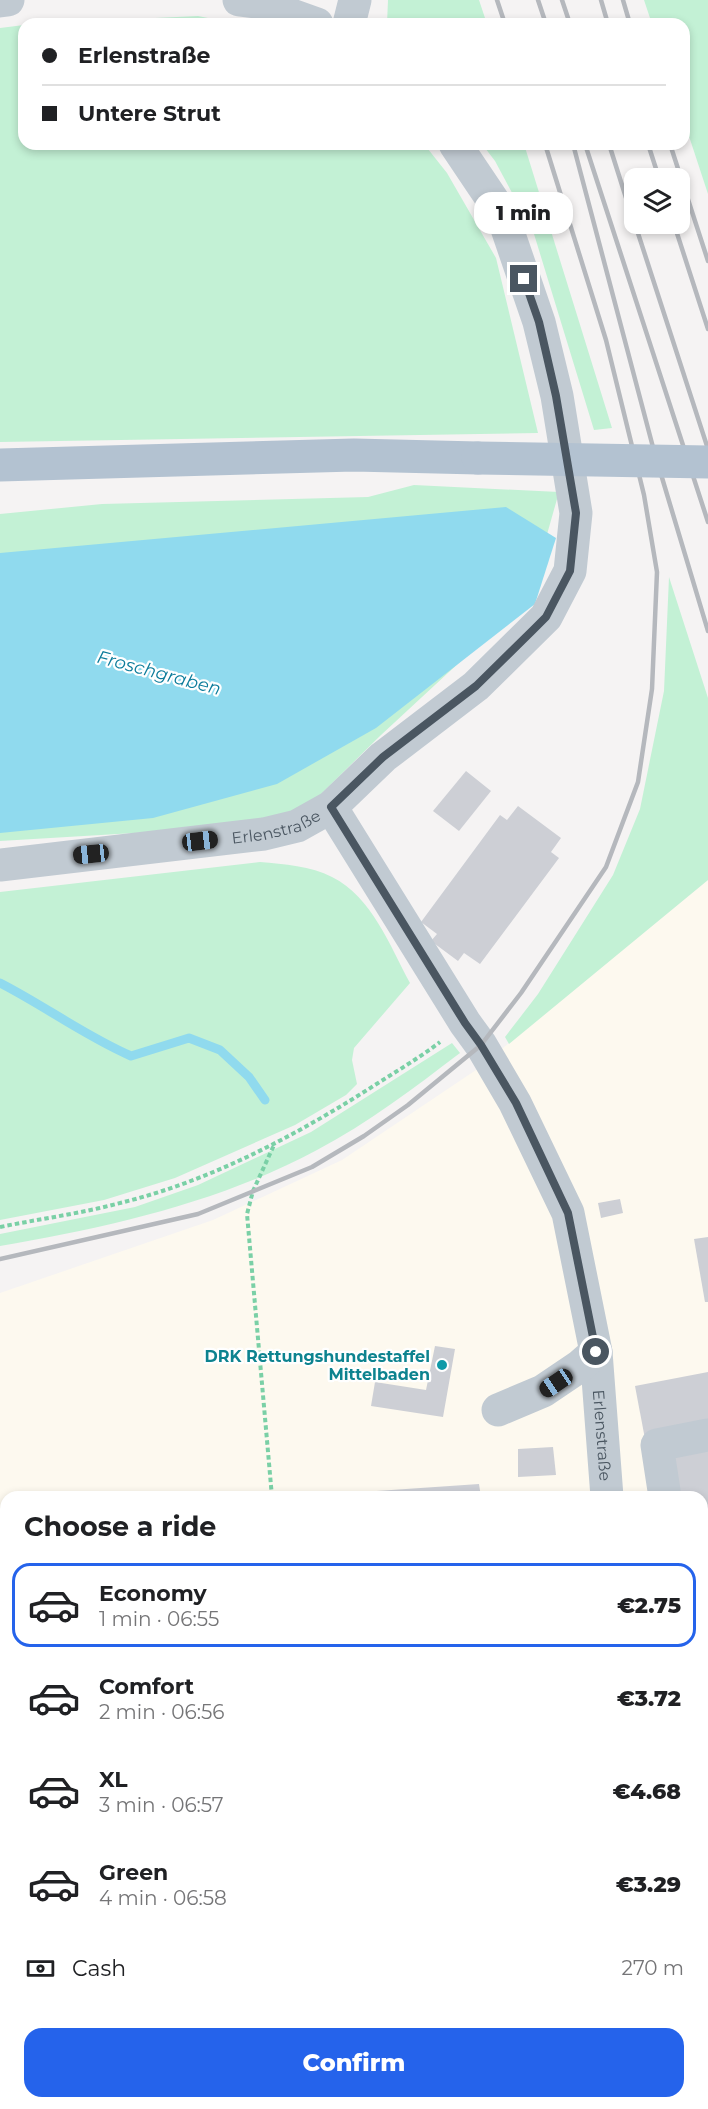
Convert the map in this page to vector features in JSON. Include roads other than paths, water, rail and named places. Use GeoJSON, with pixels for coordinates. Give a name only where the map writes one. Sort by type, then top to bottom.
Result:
{"type":"FeatureCollection","features":[{"type":"Feature","properties":{"kind":"main road"},"geometry":{"type":"LineString","coordinates":[[0,465],[354,455],[708,462]]}},
{"type":"Feature","properties":{"kind":"main road"},"geometry":{"type":"LineString","coordinates":[[0,482],[63,463]]}},
{"type":"Feature","properties":{"kind":"street"},"geometry":{"type":"LineString","coordinates":[[0,1],[8,0]]}},
{"type":"Feature","properties":{"kind":"street"},"geometry":{"type":"LineString","coordinates":[[239,0],[255,2],[300,18]]}},
{"type":"Feature","properties":{"kind":"street"},"geometry":{"type":"LineString","coordinates":[[350,18],[355,0]]}},
{"type":"Feature","properties":{"kind":"street"},"geometry":{"type":"LineString","coordinates":[[331,807],[383,757],[476,686],[546,617],[570,571],[576,513],[556,396],[539,322],[502,214],[459,150]]}},
{"type":"Feature","properties":{"kind":"street","name":"Erlenstraße"},"geometry":{"type":"LineString","coordinates":[[0,865],[264,834],[297,826],[331,807],[516,1103],[568,1213],[596,1352],[607,1491]]}},
{"type":"Feature","properties":{"kind":"street"},"geometry":{"type":"LineString","coordinates":[[498,1410],[543,1391],[596,1352]]}},
{"type":"Feature","properties":{"kind":"street"},"geometry":{"type":"LineString","coordinates":[[664,1491],[657,1445],[708,1435]]}},
{"type":"Feature","properties":{"kind":"water","name":"Froschgraben"},"geometry":{"type":"Polygon","coordinates":[[[506,507],[556,538],[535,604],[376,728],[277,784],[153,818],[0,833],[0,553],[506,507]]]}},
{"type":"Feature","properties":{"kind":"waterway"},"geometry":{"type":"LineString","coordinates":[[0,983],[131,1056],[189,1038],[220,1050],[249,1077],[265,1100]]}},
{"type":"Feature","properties":{"kind":"railway"},"geometry":{"type":"LineString","coordinates":[[497,0],[503,18]]}},
{"type":"Feature","properties":{"kind":"railway"},"geometry":{"type":"LineString","coordinates":[[538,0],[544,18]]}},
{"type":"Feature","properties":{"kind":"railway"},"geometry":{"type":"LineString","coordinates":[[562,0],[568,18]]}},
{"type":"Feature","properties":{"kind":"railway"},"geometry":{"type":"LineString","coordinates":[[601,0],[606,18]]}},
{"type":"Feature","properties":{"kind":"railway"},"geometry":{"type":"LineString","coordinates":[[623,0],[628,18]]}},
{"type":"Feature","properties":{"kind":"railway"},"geometry":{"type":"LineString","coordinates":[[0,1259],[198,1214],[312,1167],[364,1136],[408,1105],[481,1045],[521,993],[606,867],[638,782],[652,689],[657,572],[644,495],[606,340],[547,150]]}},
{"type":"Feature","properties":{"kind":"railway"},"geometry":{"type":"LineString","coordinates":[[575,150],[654,451],[708,631]]}},
{"type":"Feature","properties":{"kind":"railway"},"geometry":{"type":"LineString","coordinates":[[587,150],[708,522]]}},
{"type":"Feature","properties":{"kind":"railway"},"geometry":{"type":"LineString","coordinates":[[611,150],[624,191]]}},
{"type":"Feature","properties":{"kind":"railway"},"geometry":{"type":"LineString","coordinates":[[650,150],[656,168]]}},
{"type":"Feature","properties":{"kind":"railway"},"geometry":{"type":"LineString","coordinates":[[672,150],[708,261]]}},
{"type":"Feature","properties":{"kind":"railway"},"geometry":{"type":"LineString","coordinates":[[638,234],[708,449]]}},
{"type":"Feature","properties":{"kind":"railway"},"geometry":{"type":"LineString","coordinates":[[677,234],[708,329]]}},
{"type":"Feature","properties":{"kind":"place","name":"DRK Rettungshundestaffel Mittelbaden"},"geometry":{"type":"Point","coordinates":[442,1365]}}]}
